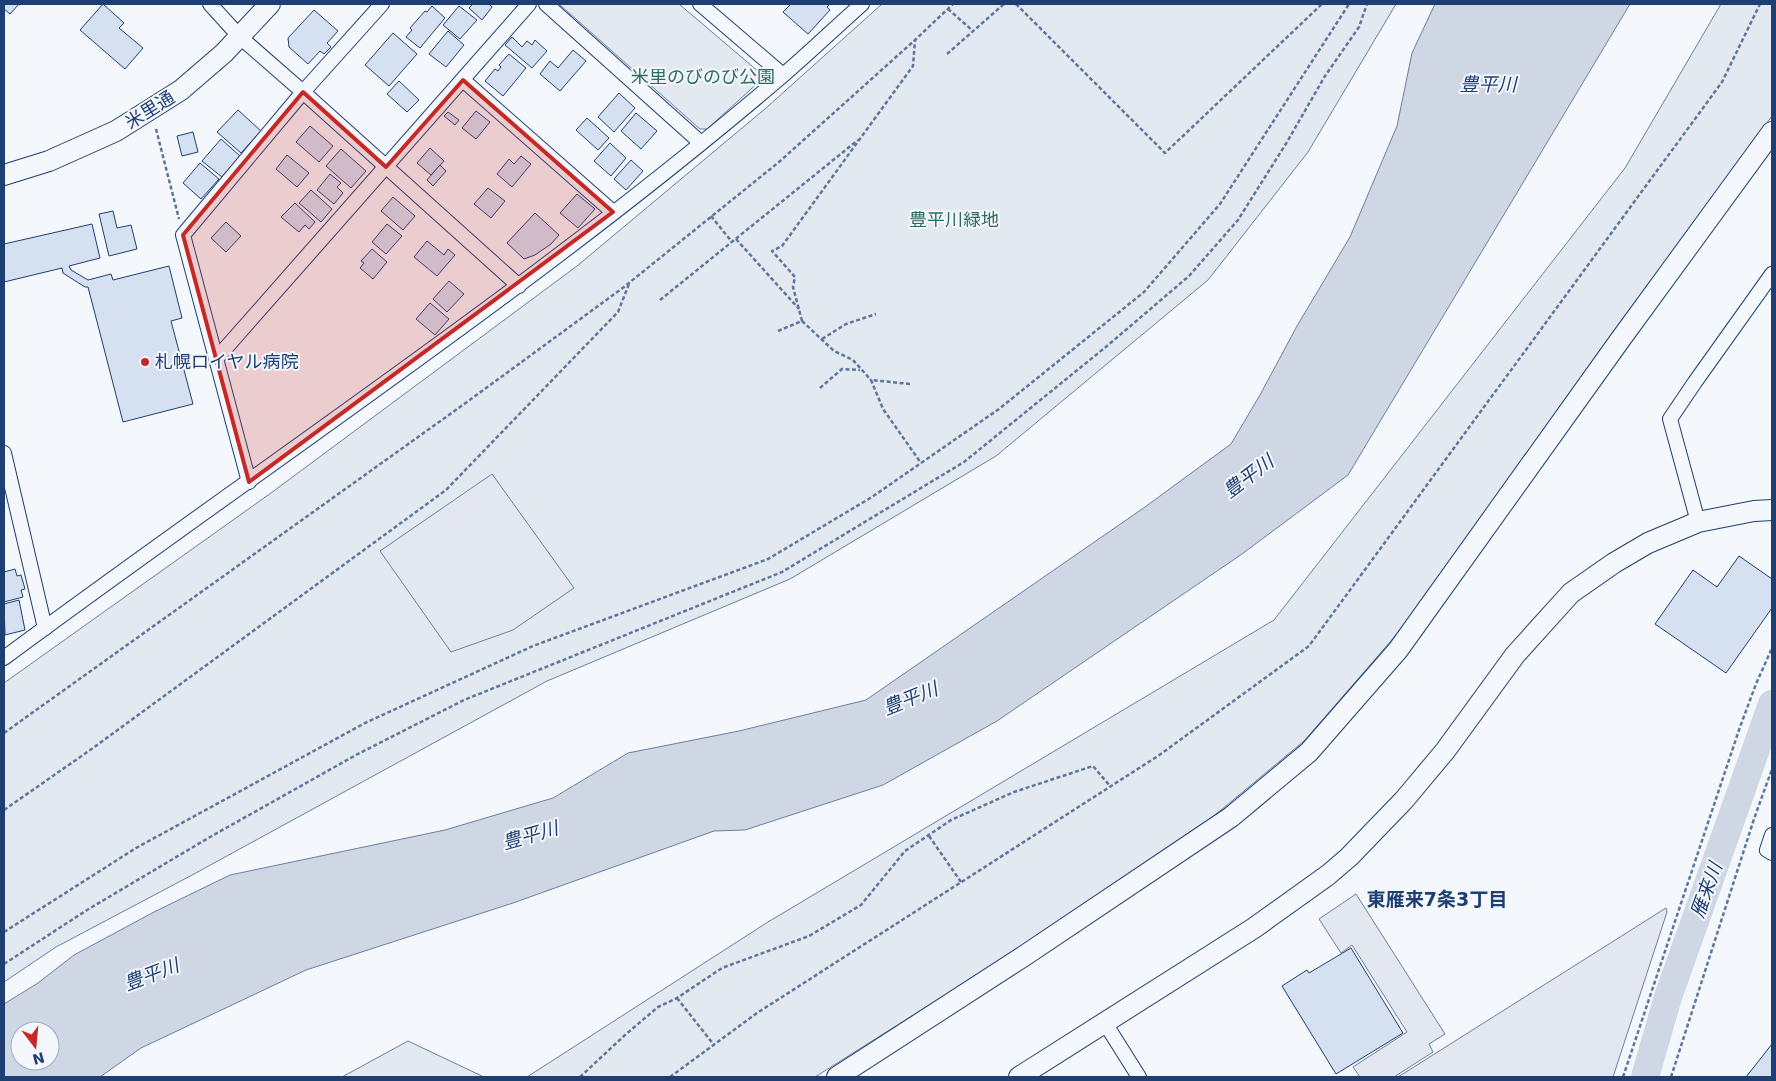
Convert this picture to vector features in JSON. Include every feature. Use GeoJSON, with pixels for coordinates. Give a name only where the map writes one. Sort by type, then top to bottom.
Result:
{"type":"FeatureCollection","features":[{"type":"Feature","properties":{"kind":"street"},"geometry":{"type":"LineString","coordinates":[[210,4],[240,37],[519,286]]}},
{"type":"Feature","properties":{"kind":"street","name":"米里通"},"geometry":{"type":"LineString","coordinates":[[4,175],[49,162],[116,131],[181,90],[224,53],[270,4]]}},
{"type":"Feature","properties":{"kind":"street"},"geometry":{"type":"LineString","coordinates":[[249,482],[183,235],[303,92],[382,4]]}},
{"type":"Feature","properties":{"kind":"street"},"geometry":{"type":"LineString","coordinates":[[217,358],[529,4]]}},
{"type":"Feature","properties":{"kind":"street"},"geometry":{"type":"LineString","coordinates":[[546,4],[701,143]]}},
{"type":"Feature","properties":{"kind":"street"},"geometry":{"type":"LineString","coordinates":[[700,4],[783,76]]}},
{"type":"Feature","properties":{"kind":"street"},"geometry":{"type":"LineString","coordinates":[[4,658],[519,286],[783,76],[859,4]]}},
{"type":"Feature","properties":{"kind":"street"},"geometry":{"type":"LineString","coordinates":[[463,80],[613,212]]}},
{"type":"Feature","properties":{"kind":"street"},"geometry":{"type":"LineString","coordinates":[[837,1077],[1024,956],[1231,817],[1309,752],[1398,650],[1772,132]]}},
{"type":"Feature","properties":{"kind":"street"},"geometry":{"type":"LineString","coordinates":[[1698,522],[1670,419],[1694,382],[1772,274]]}},
{"type":"Feature","properties":{"kind":"street"},"geometry":{"type":"LineString","coordinates":[[4,453],[9,501],[45,628]]}},
{"type":"Feature","properties":{"kind":"street"},"geometry":{"type":"LineString","coordinates":[[1020,1077],[1254,928],[1328,875],[1349,857],[1404,800],[1445,751],[1515,655],[1571,593],[1614,563],[1648,543],[1698,522],[1754,511],[1772,510]]}},
{"type":"Feature","properties":{"kind":"street"},"geometry":{"type":"LineString","coordinates":[[1772,835],[1768,850],[1772,854]]}},
{"type":"Feature","properties":{"kind":"street"},"geometry":{"type":"LineString","coordinates":[[1105,1023],[1139,1077]]}},
{"type":"Feature","properties":{"kind":"path"},"geometry":{"type":"LineString","coordinates":[[4,733],[467,402],[630,282],[779,162],[953,4]]}},
{"type":"Feature","properties":{"kind":"path"},"geometry":{"type":"LineString","coordinates":[[947,54],[1004,4]]}},
{"type":"Feature","properties":{"kind":"path"},"geometry":{"type":"LineString","coordinates":[[1016,4],[1165,154],[1322,4]]}},
{"type":"Feature","properties":{"kind":"path"},"geometry":{"type":"LineString","coordinates":[[4,932],[136,848],[365,723],[533,646],[768,559],[872,497],[999,409],[1144,292],[1220,204],[1349,4]]}},
{"type":"Feature","properties":{"kind":"path"},"geometry":{"type":"LineString","coordinates":[[4,964],[87,910],[210,837],[356,755],[464,700],[782,572],[964,462],[1100,353],[1189,276],[1238,220],[1287,142],[1325,76],[1359,27],[1366,4]]}},
{"type":"Feature","properties":{"kind":"path"},"geometry":{"type":"LineString","coordinates":[[670,1077],[757,1013],[1158,756],[1308,646],[1722,82],[1760,4]]}},
{"type":"Feature","properties":{"kind":"path"},"geometry":{"type":"LineString","coordinates":[[948,9],[973,30]]}},
{"type":"Feature","properties":{"kind":"path"},"geometry":{"type":"LineString","coordinates":[[915,40],[913,66],[782,246],[772,251],[796,277],[793,287],[802,321],[834,351],[853,360],[871,380],[883,409],[921,463]]}},
{"type":"Feature","properties":{"kind":"path"},"geometry":{"type":"LineString","coordinates":[[156,129],[183,235]]}},
{"type":"Feature","properties":{"kind":"path"},"geometry":{"type":"LineString","coordinates":[[660,300],[862,137]]}},
{"type":"Feature","properties":{"kind":"path"},"geometry":{"type":"LineString","coordinates":[[711,216],[732,242]]}},
{"type":"Feature","properties":{"kind":"path"},"geometry":{"type":"LineString","coordinates":[[736,238],[800,310]]}},
{"type":"Feature","properties":{"kind":"path"},"geometry":{"type":"LineString","coordinates":[[4,810],[93,748],[446,490],[618,312],[630,282]]}},
{"type":"Feature","properties":{"kind":"path"},"geometry":{"type":"LineString","coordinates":[[822,339],[846,324],[876,314]]}},
{"type":"Feature","properties":{"kind":"path"},"geometry":{"type":"LineString","coordinates":[[778,331],[802,321]]}},
{"type":"Feature","properties":{"kind":"path"},"geometry":{"type":"LineString","coordinates":[[820,388],[842,369],[861,370]]}},
{"type":"Feature","properties":{"kind":"path"},"geometry":{"type":"LineString","coordinates":[[871,380],[910,384]]}},
{"type":"Feature","properties":{"kind":"path"},"geometry":{"type":"LineString","coordinates":[[1623,1077],[1740,727],[1772,648]]}},
{"type":"Feature","properties":{"kind":"path"},"geometry":{"type":"LineString","coordinates":[[580,1077],[658,1007],[677,998],[722,968],[809,936],[861,905],[905,851],[951,820],[1014,792],[1093,766],[1110,786]]}},
{"type":"Feature","properties":{"kind":"path"},"geometry":{"type":"LineString","coordinates":[[1671,1077],[1772,769]]}},
{"type":"Feature","properties":{"kind":"path"},"geometry":{"type":"LineString","coordinates":[[929,836],[960,882]]}},
{"type":"Feature","properties":{"kind":"path"},"geometry":{"type":"LineString","coordinates":[[677,998],[714,1045]]}},
{"type":"Feature","properties":{"kind":"highlighted area"},"geometry":{"type":"Polygon","coordinates":[[[463,80],[613,212],[249,482],[183,235],[303,92],[386,167],[463,80]]]}},
{"type":"Feature","properties":{"kind":"green space","name":"米里のびのび公園"},"geometry":{"type":"Polygon","coordinates":[[[559,4],[679,4],[759,72],[762,75],[760,81],[707,129],[700,129],[559,4]]]}},
{"type":"Feature","properties":{"kind":"green space","name":"豊平川緑地"},"geometry":{"type":"Polygon","coordinates":[[[882,4],[1396,4],[1308,152],[1208,280],[996,456],[790,579],[547,681],[194,874],[56,947],[4,982],[4,683],[271,493],[577,266],[766,108],[882,4]]]}},
{"type":"Feature","properties":{"kind":"green space"},"geometry":{"type":"Polygon","coordinates":[[[1721,4],[1772,4],[1772,116],[1410,619],[1304,741],[1185,840],[1029,942],[815,1077],[527,1077],[768,922],[1274,620],[1625,168],[1721,4]]]}},
{"type":"Feature","properties":{"kind":"green space"},"geometry":{"type":"Polygon","coordinates":[[[408,1041],[484,1077],[342,1077],[408,1041]]]}},
{"type":"Feature","properties":{"kind":"shaded area"},"geometry":{"type":"Polygon","coordinates":[[[492,474],[574,588],[513,630],[451,652],[380,551],[492,474]]]}},
{"type":"Feature","properties":{"kind":"shaded area"},"geometry":{"type":"Polygon","coordinates":[[[1356,894],[1445,1034],[1429,1044],[1433,1052],[1394,1077],[1360,1077],[1353,1067],[1407,1032],[1352,945],[1341,953],[1319,919],[1356,894]]]}},
{"type":"Feature","properties":{"kind":"shaded area"},"geometry":{"type":"Polygon","coordinates":[[[1666,908],[1667,912],[1613,1077],[1398,1077],[1666,908]]]}},
{"type":"Feature","properties":{"kind":"water","name":"豊平川"},"geometry":{"type":"Polygon","coordinates":[[[1435,4],[1630,4],[1348,475],[1242,554],[997,721],[883,785],[745,830],[714,831],[513,903],[306,970],[141,1048],[100,1077],[4,1077],[4,1004],[38,983],[74,955],[154,912],[230,875],[445,830],[553,798],[628,753],[739,731],[866,700],[1145,507],[1231,444],[1297,326],[1350,237],[1397,126],[1412,53],[1435,4]]]}},
{"type":"Feature","properties":{"kind":"building"},"geometry":{"type":"Polygon","coordinates":[[[4,4],[19,4],[10,14],[4,9],[4,4]]]}},
{"type":"Feature","properties":{"kind":"building"},"geometry":{"type":"Polygon","coordinates":[[[103,4],[124,23],[119,28],[143,48],[125,69],[80,30],[103,4]]]}},
{"type":"Feature","properties":{"kind":"building"},"geometry":{"type":"Polygon","coordinates":[[[473,4],[489,4],[492,7],[482,20],[469,8],[473,4]]]}},
{"type":"Feature","properties":{"kind":"building"},"geometry":{"type":"Polygon","coordinates":[[[791,4],[830,4],[827,7],[830,10],[808,34],[783,12],[791,4]]]}},
{"type":"Feature","properties":{"kind":"building"},"geometry":{"type":"Polygon","coordinates":[[[432,6],[445,18],[420,48],[406,37],[412,30],[410,28],[432,6]]]}},
{"type":"Feature","properties":{"kind":"building"},"geometry":{"type":"Polygon","coordinates":[[[459,6],[477,20],[460,39],[443,25],[459,6]]]}},
{"type":"Feature","properties":{"kind":"building"},"geometry":{"type":"Polygon","coordinates":[[[314,10],[338,31],[327,43],[331,47],[324,54],[320,51],[308,64],[289,47],[288,38],[314,10]]]}},
{"type":"Feature","properties":{"kind":"building"},"geometry":{"type":"Polygon","coordinates":[[[448,31],[464,45],[446,67],[429,54],[448,31]]]}},
{"type":"Feature","properties":{"kind":"building"},"geometry":{"type":"Polygon","coordinates":[[[393,33],[417,54],[389,86],[365,65],[393,33]]]}},
{"type":"Feature","properties":{"kind":"building"},"geometry":{"type":"Polygon","coordinates":[[[512,37],[522,47],[527,41],[532,45],[535,40],[547,51],[532,68],[505,45],[512,37]]]}},
{"type":"Feature","properties":{"kind":"building"},"geometry":{"type":"Polygon","coordinates":[[[573,50],[586,61],[560,91],[540,74],[550,61],[558,68],[573,50]]]}},
{"type":"Feature","properties":{"kind":"building"},"geometry":{"type":"Polygon","coordinates":[[[509,54],[526,68],[503,96],[485,81],[495,69],[498,71],[501,67],[499,65],[509,54]]]}},
{"type":"Feature","properties":{"kind":"building"},"geometry":{"type":"Polygon","coordinates":[[[399,81],[419,100],[407,112],[387,94],[399,81]]]}},
{"type":"Feature","properties":{"kind":"building"},"geometry":{"type":"Polygon","coordinates":[[[619,93],[635,108],[614,132],[598,117],[619,93]]]}},
{"type":"Feature","properties":{"kind":"building"},"geometry":{"type":"Polygon","coordinates":[[[238,110],[261,131],[241,153],[217,132],[238,110]]]}},
{"type":"Feature","properties":{"kind":"building"},"geometry":{"type":"Polygon","coordinates":[[[476,111],[490,122],[476,139],[462,128],[476,111]]]}},
{"type":"Feature","properties":{"kind":"building"},"geometry":{"type":"Polygon","coordinates":[[[448,112],[459,120],[455,125],[444,116],[448,112]]]}},
{"type":"Feature","properties":{"kind":"building"},"geometry":{"type":"Polygon","coordinates":[[[636,113],[657,131],[641,149],[621,131],[636,113]]]}},
{"type":"Feature","properties":{"kind":"building"},"geometry":{"type":"Polygon","coordinates":[[[587,118],[609,138],[598,150],[576,130],[587,118]]]}},
{"type":"Feature","properties":{"kind":"building"},"geometry":{"type":"Polygon","coordinates":[[[310,126],[333,146],[319,162],[296,142],[310,126]]]}},
{"type":"Feature","properties":{"kind":"building"},"geometry":{"type":"Polygon","coordinates":[[[193,132],[198,152],[182,156],[177,136],[193,132]]]}},
{"type":"Feature","properties":{"kind":"building"},"geometry":{"type":"Polygon","coordinates":[[[221,139],[240,156],[222,177],[202,161],[221,139]]]}},
{"type":"Feature","properties":{"kind":"building"},"geometry":{"type":"Polygon","coordinates":[[[610,143],[626,158],[611,176],[594,161],[610,143]]]}},
{"type":"Feature","properties":{"kind":"building"},"geometry":{"type":"Polygon","coordinates":[[[430,148],[444,161],[431,175],[417,163],[430,148]]]}},
{"type":"Feature","properties":{"kind":"building"},"geometry":{"type":"Polygon","coordinates":[[[341,149],[366,171],[351,188],[326,166],[341,149]]]}},
{"type":"Feature","properties":{"kind":"building"},"geometry":{"type":"Polygon","coordinates":[[[287,155],[309,173],[297,187],[276,169],[287,155]]]}},
{"type":"Feature","properties":{"kind":"building"},"geometry":{"type":"Polygon","coordinates":[[[521,156],[531,164],[512,187],[497,174],[509,159],[514,164],[521,156]]]}},
{"type":"Feature","properties":{"kind":"building"},"geometry":{"type":"Polygon","coordinates":[[[631,160],[643,171],[626,190],[614,179],[631,160]]]}},
{"type":"Feature","properties":{"kind":"building"},"geometry":{"type":"Polygon","coordinates":[[[200,163],[219,179],[201,199],[183,183],[200,163]]]}},
{"type":"Feature","properties":{"kind":"building"},"geometry":{"type":"Polygon","coordinates":[[[440,165],[446,171],[433,186],[427,180],[440,165]]]}},
{"type":"Feature","properties":{"kind":"building"},"geometry":{"type":"Polygon","coordinates":[[[330,174],[341,183],[337,187],[343,193],[334,204],[317,190],[330,174]]]}},
{"type":"Feature","properties":{"kind":"building"},"geometry":{"type":"Polygon","coordinates":[[[488,188],[505,201],[491,218],[474,204],[488,188]]]}},
{"type":"Feature","properties":{"kind":"building"},"geometry":{"type":"Polygon","coordinates":[[[311,190],[332,209],[321,222],[299,203],[311,190]]]}},
{"type":"Feature","properties":{"kind":"building"},"geometry":{"type":"Polygon","coordinates":[[[577,194],[595,209],[578,228],[560,213],[577,194]]]}},
{"type":"Feature","properties":{"kind":"building"},"geometry":{"type":"Polygon","coordinates":[[[393,197],[415,216],[403,230],[381,211],[393,197]]]}},
{"type":"Feature","properties":{"kind":"building"},"geometry":{"type":"Polygon","coordinates":[[[295,203],[315,222],[309,229],[305,225],[299,232],[281,217],[295,203]]]}},
{"type":"Feature","properties":{"kind":"building"},"geometry":{"type":"Polygon","coordinates":[[[113,211],[117,228],[131,225],[137,249],[109,256],[99,214],[113,211]]]}},
{"type":"Feature","properties":{"kind":"building"},"geometry":{"type":"Polygon","coordinates":[[[535,213],[559,235],[551,244],[535,255],[524,259],[507,243],[535,213]]]}},
{"type":"Feature","properties":{"kind":"building"},"geometry":{"type":"Polygon","coordinates":[[[226,222],[241,236],[226,252],[211,238],[226,222]]]}},
{"type":"Feature","properties":{"kind":"building","name":"札幌ロイヤル病院"},"geometry":{"type":"Polygon","coordinates":[[[92,224],[100,258],[69,266],[71,270],[88,280],[111,274],[113,280],[169,266],[182,318],[171,321],[193,404],[123,422],[88,287],[63,273],[62,268],[4,282],[4,244],[92,224]]]}},
{"type":"Feature","properties":{"kind":"building"},"geometry":{"type":"Polygon","coordinates":[[[387,224],[402,236],[386,254],[372,242],[387,224]]]}},
{"type":"Feature","properties":{"kind":"building"},"geometry":{"type":"Polygon","coordinates":[[[427,241],[444,255],[448,249],[455,255],[437,276],[414,257],[427,241]]]}},
{"type":"Feature","properties":{"kind":"building"},"geometry":{"type":"Polygon","coordinates":[[[372,249],[387,262],[373,279],[360,268],[364,263],[361,261],[372,249]]]}},
{"type":"Feature","properties":{"kind":"building"},"geometry":{"type":"Polygon","coordinates":[[[449,281],[464,294],[447,312],[433,299],[449,281]]]}},
{"type":"Feature","properties":{"kind":"building"},"geometry":{"type":"Polygon","coordinates":[[[430,303],[449,319],[435,335],[416,319],[430,303]]]}},
{"type":"Feature","properties":{"kind":"building"},"geometry":{"type":"Polygon","coordinates":[[[1739,556],[1772,579],[1772,608],[1726,673],[1655,624],[1693,570],[1717,587],[1739,556]]]}},
{"type":"Feature","properties":{"kind":"building"},"geometry":{"type":"Polygon","coordinates":[[[15,569],[17,576],[21,575],[25,589],[21,590],[23,597],[4,602],[4,572],[15,569]]]}},
{"type":"Feature","properties":{"kind":"building"},"geometry":{"type":"Polygon","coordinates":[[[19,600],[25,630],[5,635],[4,604],[19,600]]]}},
{"type":"Feature","properties":{"kind":"building"},"geometry":{"type":"Polygon","coordinates":[[[1351,948],[1403,1033],[1336,1074],[1282,986],[1307,970],[1309,973],[1351,948]]]}},
{"type":"Feature","properties":{"kind":"building"},"geometry":{"type":"Polygon","coordinates":[[[1772,1044],[1772,1077],[1746,1077],[1772,1044]]]}},
{"type":"Feature","properties":{"kind":"waterway","name":"雁来川"},"geometry":{"type":"LineString","coordinates":[[1645,1077],[1668,997],[1772,704]]}},
{"type":"Feature","properties":{"kind":"place","name":"札幌ロイヤル病院"},"geometry":{"type":"Point","coordinates":[145,362]}},
{"type":"Feature","properties":{"kind":"district","name":"東雁来7条3丁目"},"geometry":{"type":"Point","coordinates":[1437,899]}}]}
